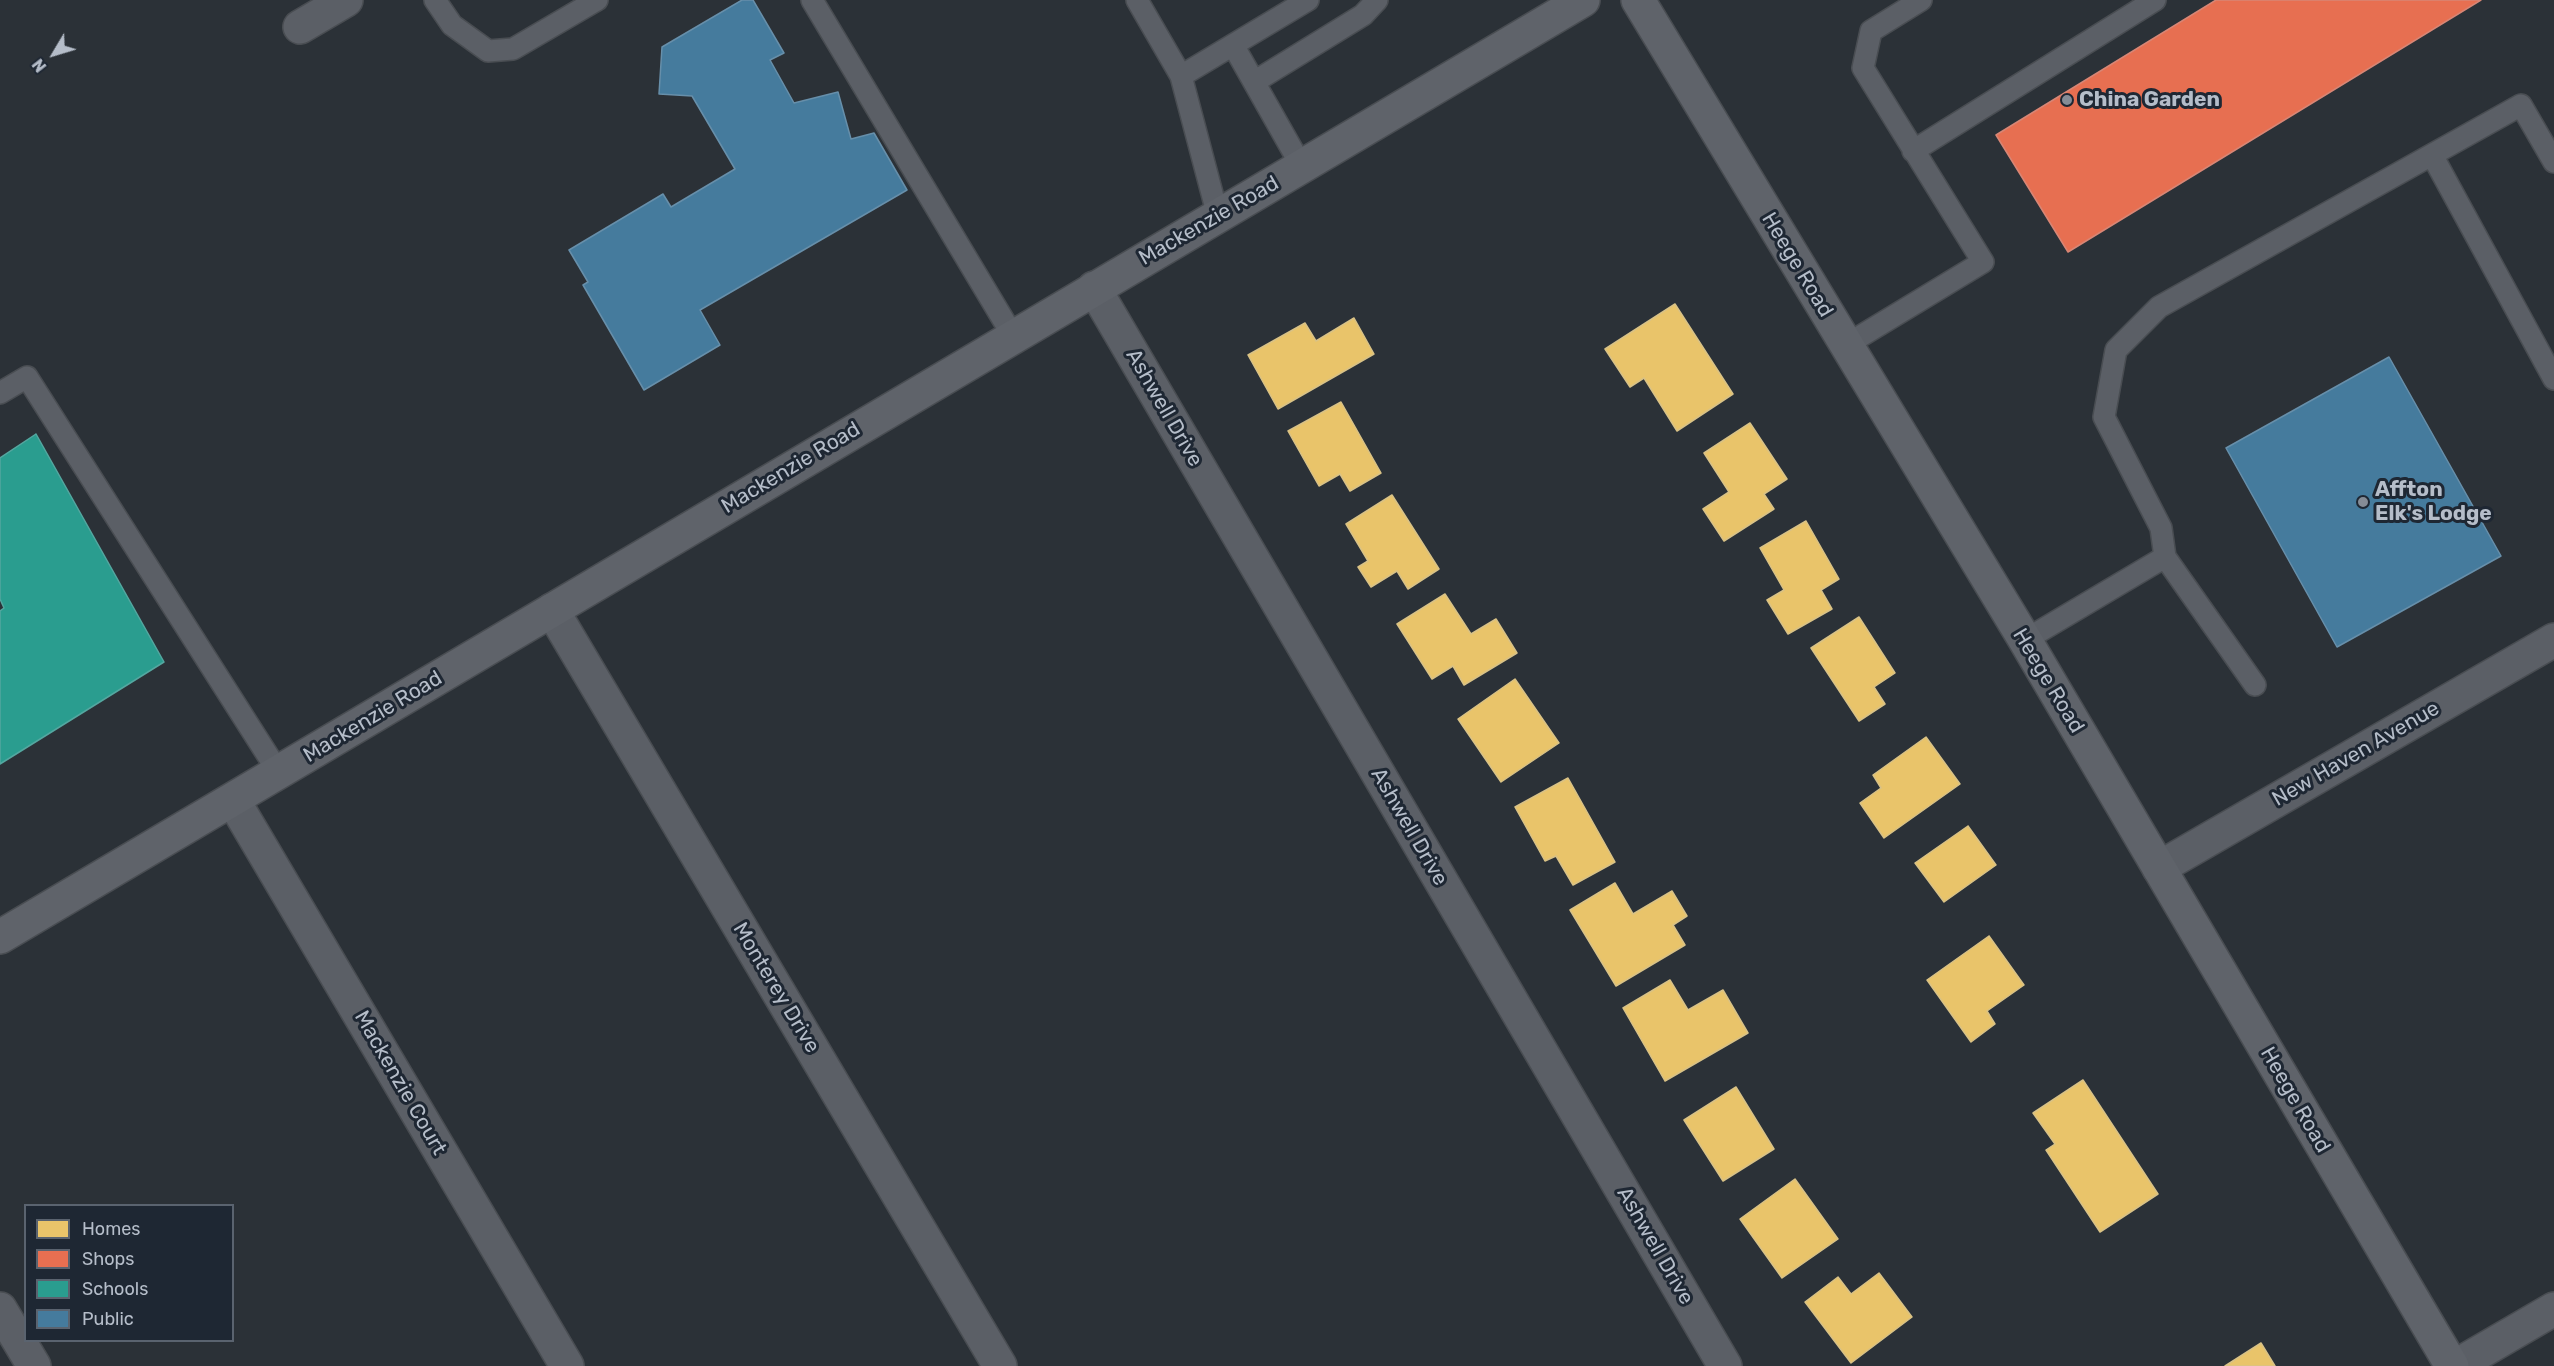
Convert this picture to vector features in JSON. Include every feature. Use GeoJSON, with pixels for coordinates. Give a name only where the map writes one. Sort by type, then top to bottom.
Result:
{"type":"FeatureCollection","features":[{"type":"Feature","properties":{"kind":"main road","name":"Mackenzie Road"},"geometry":{"type":"LineString","coordinates":[[0,937],[1583,0]]}},
{"type":"Feature","properties":{"kind":"main road","name":"Heege Road"},"geometry":{"type":"LineString","coordinates":[[1638,0],[2025,640],[2454,1366]]}},
{"type":"Feature","properties":{"kind":"street"},"geometry":{"type":"LineString","coordinates":[[300,27],[346,0]]}},
{"type":"Feature","properties":{"kind":"street","name":"Ashwell Drive"},"geometry":{"type":"LineString","coordinates":[[1094,288],[1725,1366]]}},
{"type":"Feature","properties":{"kind":"street","name":"Monterey Drive"},"geometry":{"type":"LineString","coordinates":[[552,610],[1000,1366]]}},
{"type":"Feature","properties":{"kind":"street","name":"New Haven Avenue"},"geometry":{"type":"LineString","coordinates":[[2158,868],[2554,640]]}},
{"type":"Feature","properties":{"kind":"street","name":"Mackenzie Court"},"geometry":{"type":"LineString","coordinates":[[233,800],[567,1366]]}},
{"type":"Feature","properties":{"kind":"street"},"geometry":{"type":"LineString","coordinates":[[0,1309],[24,1362]]}},
{"type":"Feature","properties":{"kind":"street"},"geometry":{"type":"LineString","coordinates":[[2454,1366],[2554,1309]]}},
{"type":"Feature","properties":{"kind":"lane"},"geometry":{"type":"LineString","coordinates":[[435,0],[452,25],[488,51],[513,48],[597,0]]}},
{"type":"Feature","properties":{"kind":"lane"},"geometry":{"type":"LineString","coordinates":[[812,0],[1013,336]]}},
{"type":"Feature","properties":{"kind":"lane"},"geometry":{"type":"LineString","coordinates":[[1137,0],[1181,76],[1218,216]]}},
{"type":"Feature","properties":{"kind":"lane"},"geometry":{"type":"LineString","coordinates":[[1181,76],[1308,0]]}},
{"type":"Feature","properties":{"kind":"lane"},"geometry":{"type":"LineString","coordinates":[[1254,82],[1354,21],[1377,0]]}},
{"type":"Feature","properties":{"kind":"lane"},"geometry":{"type":"LineString","coordinates":[[1846,345],[1983,262],[1863,68],[1871,31],[1921,0]]}},
{"type":"Feature","properties":{"kind":"lane"},"geometry":{"type":"LineString","coordinates":[[1913,151],[2155,0]]}},
{"type":"Feature","properties":{"kind":"lane"},"geometry":{"type":"LineString","coordinates":[[1233,45],[1302,167]]}},
{"type":"Feature","properties":{"kind":"lane"},"geometry":{"type":"LineString","coordinates":[[2255,685],[2165,557],[2160,528],[2103,417],[2115,350],[2159,307],[2521,105],[2554,162]]}},
{"type":"Feature","properties":{"kind":"lane"},"geometry":{"type":"LineString","coordinates":[[2432,155],[2554,379]]}},
{"type":"Feature","properties":{"kind":"lane"},"geometry":{"type":"LineString","coordinates":[[0,393],[27,377],[279,773]]}},
{"type":"Feature","properties":{"kind":"lane"},"geometry":{"type":"LineString","coordinates":[[2025,640],[2165,557]]}},
{"type":"Feature","properties":{"kind":"building: Homes"},"geometry":{"type":"Polygon","coordinates":[[[1675,304],[1733,394],[1677,431],[1644,378],[1630,387],[1605,349],[1675,304]]]}},
{"type":"Feature","properties":{"kind":"building: Homes"},"geometry":{"type":"Polygon","coordinates":[[[1354,318],[1374,354],[1278,409],[1248,355],[1305,323],[1316,341],[1354,318]]]}},
{"type":"Feature","properties":{"kind":"building: Homes"},"geometry":{"type":"Polygon","coordinates":[[[1341,402],[1381,473],[1350,491],[1340,474],[1319,486],[1288,431],[1341,402]]]}},
{"type":"Feature","properties":{"kind":"building: Homes"},"geometry":{"type":"Polygon","coordinates":[[[1750,423],[1787,479],[1764,494],[1774,509],[1724,541],[1703,509],[1729,492],[1704,453],[1750,423]]]}},
{"type":"Feature","properties":{"kind":"building: Homes"},"geometry":{"type":"Polygon","coordinates":[[[1392,495],[1439,569],[1408,589],[1397,571],[1371,587],[1358,567],[1368,561],[1346,524],[1392,495]]]}},
{"type":"Feature","properties":{"kind":"building: Homes"},"geometry":{"type":"Polygon","coordinates":[[[1806,521],[1839,579],[1821,590],[1832,609],[1788,634],[1767,600],[1784,590],[1760,548],[1806,521]]]}},
{"type":"Feature","properties":{"kind":"building: Homes"},"geometry":{"type":"Polygon","coordinates":[[[1445,594],[1471,634],[1496,619],[1517,653],[1464,685],[1453,666],[1432,679],[1397,624],[1445,594]]]}},
{"type":"Feature","properties":{"kind":"building: Homes"},"geometry":{"type":"Polygon","coordinates":[[[1859,617],[1895,673],[1874,687],[1885,704],[1859,721],[1811,648],[1859,617]]]}},
{"type":"Feature","properties":{"kind":"building: Homes"},"geometry":{"type":"Polygon","coordinates":[[[1515,679],[1559,743],[1501,782],[1458,719],[1515,679]]]}},
{"type":"Feature","properties":{"kind":"building: Homes"},"geometry":{"type":"Polygon","coordinates":[[[1926,737],[1960,784],[1884,838],[1860,803],[1881,788],[1873,775],[1926,737]]]}},
{"type":"Feature","properties":{"kind":"building: Homes"},"geometry":{"type":"Polygon","coordinates":[[[1568,778],[1615,862],[1573,885],[1556,856],[1545,861],[1515,807],[1568,778]]]}},
{"type":"Feature","properties":{"kind":"building: Homes"},"geometry":{"type":"Polygon","coordinates":[[[1968,826],[1996,865],[1944,902],[1915,863],[1968,826]]]}},
{"type":"Feature","properties":{"kind":"building: Homes"},"geometry":{"type":"Polygon","coordinates":[[[1615,883],[1633,914],[1672,891],[1687,916],[1673,925],[1685,945],[1616,986],[1570,910],[1615,883]]]}},
{"type":"Feature","properties":{"kind":"building: Homes"},"geometry":{"type":"Polygon","coordinates":[[[1989,936],[2024,985],[1987,1011],[1995,1024],[1971,1042],[1927,980],[1989,936]]]}},
{"type":"Feature","properties":{"kind":"building: Homes"},"geometry":{"type":"Polygon","coordinates":[[[1670,980],[1688,1010],[1723,990],[1748,1033],[1665,1081],[1623,1008],[1670,980]]]}},
{"type":"Feature","properties":{"kind":"building: Homes"},"geometry":{"type":"Polygon","coordinates":[[[2083,1080],[2158,1194],[2100,1232],[2046,1150],[2055,1144],[2033,1113],[2083,1080]]]}},
{"type":"Feature","properties":{"kind":"building: Homes"},"geometry":{"type":"Polygon","coordinates":[[[1736,1087],[1774,1149],[1723,1181],[1684,1120],[1736,1087]]]}},
{"type":"Feature","properties":{"kind":"building: Homes"},"geometry":{"type":"Polygon","coordinates":[[[1795,1179],[1838,1239],[1782,1278],[1740,1219],[1795,1179]]]}},
{"type":"Feature","properties":{"kind":"building: Homes"},"geometry":{"type":"Polygon","coordinates":[[[1879,1273],[1912,1317],[1851,1363],[1805,1302],[1838,1277],[1851,1294],[1879,1273]]]}},
{"type":"Feature","properties":{"kind":"building: Homes"},"geometry":{"type":"Polygon","coordinates":[[[2261,1343],[2275,1366],[2225,1366],[2261,1343]]]}},
{"type":"Feature","properties":{"kind":"building: Shops"},"geometry":{"type":"Polygon","coordinates":[[[2216,0],[2481,0],[2068,252],[1996,135],[2216,0]]]}},
{"type":"Feature","properties":{"kind":"building: Schools"},"geometry":{"type":"Polygon","coordinates":[[[36,434],[164,662],[0,764],[0,611],[4,608],[0,599],[0,458],[36,434]]]}},
{"type":"Feature","properties":{"kind":"building: Public"},"geometry":{"type":"Polygon","coordinates":[[[742,0],[753,0],[784,53],[770,60],[794,103],[838,92],[851,139],[874,133],[907,190],[700,310],[720,345],[644,390],[583,285],[588,282],[569,250],[663,194],[671,207],[735,169],[692,96],[659,94],[662,47],[742,0]]]}},
{"type":"Feature","properties":{"kind":"building: Public","name":"Affton Elk's Lodge"},"geometry":{"type":"Polygon","coordinates":[[[2389,357],[2501,556],[2337,647],[2226,448],[2389,357]]]}},
{"type":"Feature","properties":{"kind":"place","name":"China Garden"},"geometry":{"type":"Point","coordinates":[2067,100]}},
{"type":"Feature","properties":{"kind":"place","name":"Affton Elk's Lodge"},"geometry":{"type":"Point","coordinates":[2363,502]}}]}
